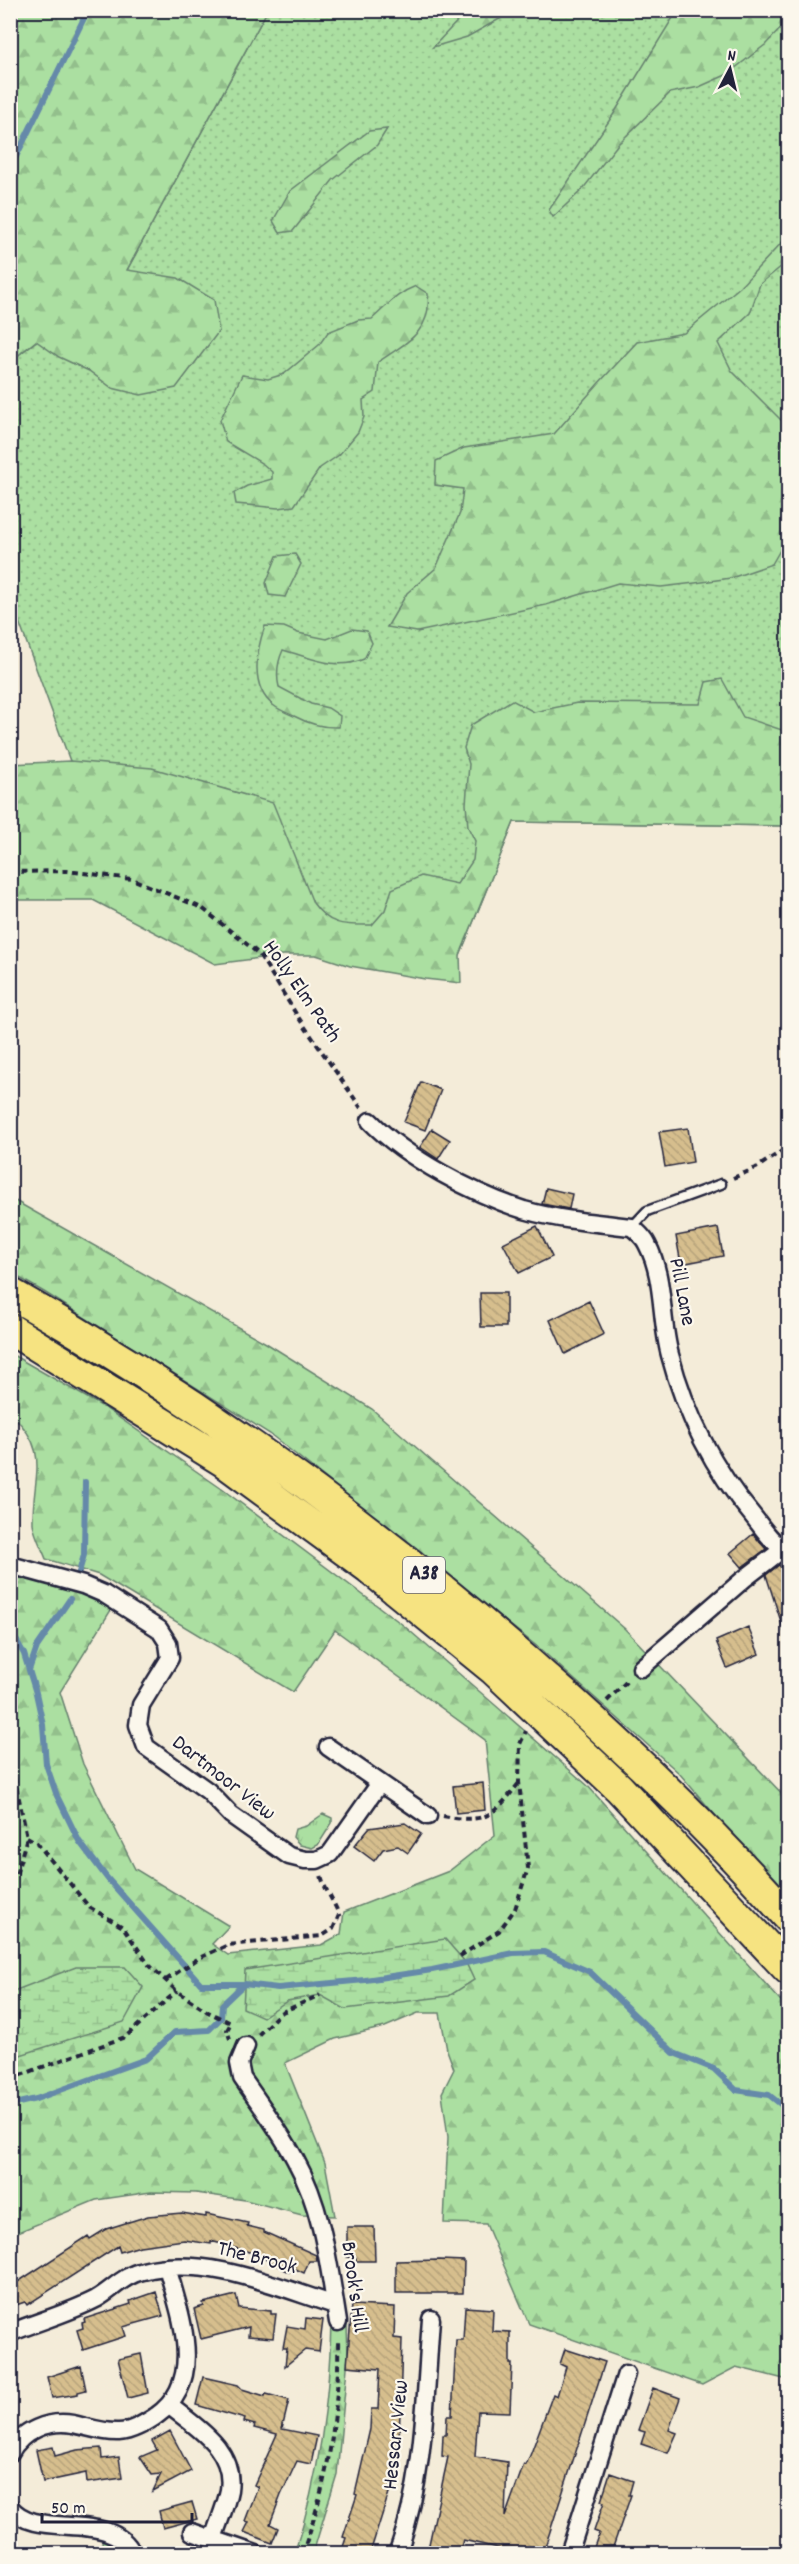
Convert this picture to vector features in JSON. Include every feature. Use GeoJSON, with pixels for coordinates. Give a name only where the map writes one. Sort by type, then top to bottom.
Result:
{"type":"FeatureCollection","features":[{"type":"Feature","properties":{"kind":"highway","name":"A38"},"geometry":{"type":"LineString","coordinates":[[10,1293],[75,1329],[244,1439],[377,1536],[513,1648],[637,1760],[789,1917]]}},
{"type":"Feature","properties":{"kind":"highway","name":"A38"},"geometry":{"type":"LineString","coordinates":[[10,1329],[223,1461],[369,1568],[493,1669],[619,1788],[789,1968]]}},
{"type":"Feature","properties":{"kind":"street"},"geometry":{"type":"LineString","coordinates":[[370,1121],[403,1150],[472,1188],[523,1210],[581,1222],[632,1227]]}},
{"type":"Feature","properties":{"kind":"street","name":"Pill Lane"},"geometry":{"type":"LineString","coordinates":[[632,1227],[647,1242],[656,1267],[669,1352],[682,1395],[713,1460],[732,1489],[769,1536],[786,1550]]}},
{"type":"Feature","properties":{"kind":"street"},"geometry":{"type":"LineString","coordinates":[[641,1668],[744,1579],[786,1550]]}},
{"type":"Feature","properties":{"kind":"street","name":"Dartmoor View"},"geometry":{"type":"LineString","coordinates":[[10,1565],[83,1585],[104,1594],[159,1629],[168,1643],[170,1658],[141,1705],[138,1725],[146,1747],[208,1791],[231,1815],[267,1842],[289,1856],[317,1860]]}},
{"type":"Feature","properties":{"kind":"street"},"geometry":{"type":"LineString","coordinates":[[328,1747],[428,1816]]}},
{"type":"Feature","properties":{"kind":"street"},"geometry":{"type":"LineString","coordinates":[[317,1860],[330,1854],[380,1783]]}},
{"type":"Feature","properties":{"kind":"street","name":"Brook's Hill"},"geometry":{"type":"LineString","coordinates":[[246,2046],[239,2063],[242,2078],[296,2159],[316,2210],[326,2248],[338,2322]]}},
{"type":"Feature","properties":{"kind":"street"},"geometry":{"type":"LineString","coordinates":[[10,2453],[28,2433],[48,2424],[71,2424],[120,2432],[142,2426],[170,2406],[178,2393],[186,2366],[186,2338],[167,2267]]}},
{"type":"Feature","properties":{"kind":"street","name":"The Brook"},"geometry":{"type":"LineString","coordinates":[[10,2333],[94,2299],[124,2279],[141,2271],[167,2267],[230,2273],[335,2305]]}},
{"type":"Feature","properties":{"kind":"street","name":"Hessary View"},"geometry":{"type":"LineString","coordinates":[[397,2553],[414,2496],[422,2439],[430,2319]]}},
{"type":"Feature","properties":{"kind":"street"},"geometry":{"type":"LineString","coordinates":[[569,2553],[626,2374]]}},
{"type":"Feature","properties":{"kind":"street"},"geometry":{"type":"LineString","coordinates":[[170,2406],[214,2441],[229,2468],[229,2490],[213,2539]]}},
{"type":"Feature","properties":{"kind":"street"},"geometry":{"type":"LineString","coordinates":[[12,2513],[30,2520],[100,2529],[117,2536],[133,2553]]}},
{"type":"Feature","properties":{"kind":"street"},"geometry":{"type":"LineString","coordinates":[[192,2532],[256,2553]]}},
{"type":"Feature","properties":{"kind":"lane"},"geometry":{"type":"LineString","coordinates":[[632,1227],[647,1211],[721,1184]]}},
{"type":"Feature","properties":{"kind":"path","name":"Holly Elm Path"},"geometry":{"type":"LineString","coordinates":[[10,872],[67,871],[132,879],[202,908],[260,954],[298,1017],[370,1121]]}},
{"type":"Feature","properties":{"kind":"path"},"geometry":{"type":"LineString","coordinates":[[721,1184],[756,1168],[789,1147]]}},
{"type":"Feature","properties":{"kind":"path"},"geometry":{"type":"LineString","coordinates":[[603,1705],[641,1668]]}},
{"type":"Feature","properties":{"kind":"path"},"geometry":{"type":"LineString","coordinates":[[460,1956],[499,1931],[515,1909],[528,1868],[519,1782],[520,1744],[528,1728]]}},
{"type":"Feature","properties":{"kind":"path"},"geometry":{"type":"LineString","coordinates":[[10,1756],[27,1837],[15,1875],[10,1881]]}},
{"type":"Feature","properties":{"kind":"path"},"geometry":{"type":"LineString","coordinates":[[428,1816],[462,1820],[483,1818],[498,1810],[519,1782]]}},
{"type":"Feature","properties":{"kind":"path"},"geometry":{"type":"LineString","coordinates":[[27,1837],[37,1843],[89,1907],[123,1927],[149,1965],[177,1991],[208,2012],[231,2023]]}},
{"type":"Feature","properties":{"kind":"path"},"geometry":{"type":"LineString","coordinates":[[166,1980],[200,1958],[228,1946],[322,1936],[333,1929],[339,1915],[334,1901],[323,1885],[317,1860]]}},
{"type":"Feature","properties":{"kind":"path"},"geometry":{"type":"LineString","coordinates":[[10,2079],[125,2037],[177,1991]]}},
{"type":"Feature","properties":{"kind":"path"},"geometry":{"type":"LineString","coordinates":[[246,2046],[280,2013],[320,1995]]}},
{"type":"Feature","properties":{"kind":"path","name":"Brook's Hill"},"geometry":{"type":"LineString","coordinates":[[302,2553],[315,2519],[330,2446],[336,2393],[338,2322]]}},
{"type":"Feature","properties":{"kind":"green space"},"geometry":{"type":"Polygon","coordinates":[[[11,10],[267,11],[127,270],[178,278],[214,300],[219,331],[176,388],[141,395],[112,388],[89,371],[59,357],[36,341],[11,361],[11,10]]]}},
{"type":"Feature","properties":{"kind":"green space"},"geometry":{"type":"Polygon","coordinates":[[[267,11],[788,11],[788,826],[514,822],[460,955],[288,934],[70,761],[11,600],[11,361],[127,270],[267,11]]]}},
{"type":"Feature","properties":{"kind":"green space"},"geometry":{"type":"Polygon","coordinates":[[[467,11],[514,11],[467,37],[433,47],[467,11]]]}},
{"type":"Feature","properties":{"kind":"green space"},"geometry":{"type":"Polygon","coordinates":[[[677,11],[786,11],[786,23],[765,45],[726,75],[699,87],[670,93],[618,144],[582,190],[553,217],[549,210],[613,115],[677,11]]]}},
{"type":"Feature","properties":{"kind":"green space"},"geometry":{"type":"Polygon","coordinates":[[[387,129],[377,145],[333,180],[293,231],[280,233],[273,221],[290,191],[369,131],[387,129]]]}},
{"type":"Feature","properties":{"kind":"green space"},"geometry":{"type":"Polygon","coordinates":[[[788,236],[788,261],[760,284],[750,313],[718,343],[732,371],[788,427],[788,536],[772,564],[731,578],[695,583],[661,587],[618,583],[546,605],[417,632],[387,627],[407,593],[436,568],[460,513],[463,489],[435,485],[436,461],[464,448],[554,434],[637,342],[684,333],[740,287],[788,236]]]}},
{"type":"Feature","properties":{"kind":"green space"},"geometry":{"type":"Polygon","coordinates":[[[416,286],[428,294],[426,318],[415,335],[378,362],[375,392],[363,400],[364,417],[358,432],[339,455],[320,468],[294,506],[278,508],[236,504],[234,493],[247,486],[272,479],[272,472],[263,464],[226,442],[220,420],[242,375],[268,379],[284,374],[319,345],[328,332],[358,320],[372,319],[398,296],[416,286]]]}},
{"type":"Feature","properties":{"kind":"green space"},"geometry":{"type":"Polygon","coordinates":[[[295,554],[301,564],[285,597],[269,595],[266,583],[277,556],[295,554]]]}},
{"type":"Feature","properties":{"kind":"green space"},"geometry":{"type":"Polygon","coordinates":[[[265,626],[284,627],[298,633],[327,639],[352,629],[367,631],[372,643],[364,659],[333,664],[283,650],[279,659],[277,673],[279,687],[311,704],[328,708],[340,716],[339,727],[321,726],[305,721],[273,705],[266,697],[261,689],[257,668],[259,646],[265,626]]]}},
{"type":"Feature","properties":{"kind":"green space"},"geometry":{"type":"Polygon","coordinates":[[[722,679],[743,717],[788,732],[788,826],[514,822],[460,955],[461,983],[350,966],[316,955],[283,955],[215,964],[93,900],[11,900],[11,764],[70,761],[152,768],[273,803],[313,903],[319,911],[332,921],[339,923],[372,925],[385,910],[392,889],[421,876],[457,884],[473,860],[475,841],[468,827],[466,804],[469,764],[464,748],[471,725],[512,700],[534,712],[577,703],[700,704],[706,682],[722,679]]]}},
{"type":"Feature","properties":{"kind":"green space"},"geometry":{"type":"Polygon","coordinates":[[[10,1198],[266,1343],[372,1409],[625,1629],[788,1800],[788,1900],[679,1773],[539,1648],[270,1434],[11,1273],[10,1198]]]}},
{"type":"Feature","properties":{"kind":"green space"},"geometry":{"type":"Polygon","coordinates":[[[11,1354],[105,1408],[222,1489],[403,1625],[587,1785],[788,2009],[788,2380],[736,2367],[702,2385],[529,2324],[486,2224],[444,2223],[448,2137],[442,2093],[454,2069],[447,2050],[440,2013],[418,2013],[385,2027],[335,2039],[285,2063],[325,2163],[335,2216],[302,2215],[245,2200],[196,2193],[151,2192],[96,2200],[11,2235],[11,1565],[116,1602],[60,1692],[83,1764],[135,1869],[229,1926],[212,1944],[228,1955],[321,1945],[341,1934],[344,1912],[449,1871],[495,1835],[485,1740],[335,1630],[293,1692],[99,1575],[46,1559],[36,1537],[33,1523],[36,1453],[32,1440],[11,1414],[11,1354]]]}},
{"type":"Feature","properties":{"kind":"green space"},"geometry":{"type":"Polygon","coordinates":[[[323,1814],[332,1818],[332,1823],[318,1845],[312,1848],[300,1845],[293,1837],[295,1829],[306,1826],[323,1814]]]}},
{"type":"Feature","properties":{"kind":"green space"},"geometry":{"type":"Polygon","coordinates":[[[445,1939],[466,1963],[474,1980],[449,1996],[345,2009],[320,1995],[287,2001],[263,2017],[243,2008],[245,1970],[445,1939]]]}},
{"type":"Feature","properties":{"kind":"green space"},"geometry":{"type":"Polygon","coordinates":[[[76,1967],[125,1967],[143,1987],[124,2022],[11,2058],[11,1992],[76,1967]]]}},
{"type":"Feature","properties":{"kind":"green space"},"geometry":{"type":"Polygon","coordinates":[[[331,2320],[347,2324],[348,2357],[337,2474],[313,2553],[294,2554],[310,2496],[322,2438],[331,2320]]]}},
{"type":"Feature","properties":{"kind":"green space"},"geometry":{"type":"Polygon","coordinates":[[[100,2529],[133,2553],[104,2553],[100,2529]]]}},
{"type":"Feature","properties":{"kind":"building"},"geometry":{"type":"Polygon","coordinates":[[[421,1082],[441,1090],[425,1130],[404,1122],[421,1082]]]}},
{"type":"Feature","properties":{"kind":"building"},"geometry":{"type":"Polygon","coordinates":[[[688,1128],[693,1162],[665,1167],[659,1132],[688,1128]]]}},
{"type":"Feature","properties":{"kind":"building"},"geometry":{"type":"Polygon","coordinates":[[[432,1129],[450,1140],[438,1159],[420,1147],[432,1129]]]}},
{"type":"Feature","properties":{"kind":"building"},"geometry":{"type":"Polygon","coordinates":[[[546,1188],[572,1194],[569,1209],[542,1204],[546,1188]]]}},
{"type":"Feature","properties":{"kind":"building"},"geometry":{"type":"Polygon","coordinates":[[[537,1226],[552,1257],[519,1273],[503,1243],[537,1226]]]}},
{"type":"Feature","properties":{"kind":"building"},"geometry":{"type":"Polygon","coordinates":[[[718,1228],[723,1256],[681,1264],[676,1236],[718,1228]]]}},
{"type":"Feature","properties":{"kind":"building"},"geometry":{"type":"Polygon","coordinates":[[[480,1293],[506,1293],[506,1327],[481,1327],[480,1293]]]}},
{"type":"Feature","properties":{"kind":"building"},"geometry":{"type":"Polygon","coordinates":[[[589,1301],[604,1334],[565,1354],[550,1320],[589,1301]]]}},
{"type":"Feature","properties":{"kind":"building"},"geometry":{"type":"Polygon","coordinates":[[[753,1534],[766,1549],[742,1567],[730,1553],[753,1534]]]}},
{"type":"Feature","properties":{"kind":"building"},"geometry":{"type":"Polygon","coordinates":[[[779,1565],[786,1573],[789,1582],[789,1634],[785,1634],[766,1575],[779,1565]]]}},
{"type":"Feature","properties":{"kind":"building"},"geometry":{"type":"Polygon","coordinates":[[[748,1627],[759,1654],[727,1668],[716,1641],[748,1627]]]}},
{"type":"Feature","properties":{"kind":"building"},"geometry":{"type":"Polygon","coordinates":[[[483,1783],[485,1810],[456,1813],[453,1786],[483,1783]]]}},
{"type":"Feature","properties":{"kind":"building"},"geometry":{"type":"Polygon","coordinates":[[[405,1823],[421,1834],[408,1853],[398,1846],[383,1849],[374,1861],[354,1846],[369,1828],[405,1823]]]}},
{"type":"Feature","properties":{"kind":"building"},"geometry":{"type":"Polygon","coordinates":[[[182,2213],[206,2217],[206,2214],[248,2223],[247,2226],[264,2230],[264,2232],[316,2255],[317,2261],[309,2261],[304,2273],[291,2267],[289,2272],[256,2254],[211,2241],[211,2244],[184,2240],[140,2246],[120,2252],[118,2246],[27,2305],[25,2302],[10,2307],[10,2287],[88,2236],[90,2239],[106,2229],[148,2216],[182,2213]]]}},
{"type":"Feature","properties":{"kind":"building"},"geometry":{"type":"Polygon","coordinates":[[[347,2227],[374,2227],[375,2261],[356,2261],[356,2258],[347,2257],[347,2227]]]}},
{"type":"Feature","properties":{"kind":"building"},"geometry":{"type":"Polygon","coordinates":[[[396,2261],[464,2261],[463,2293],[396,2293],[396,2261]]]}},
{"type":"Feature","properties":{"kind":"building"},"geometry":{"type":"Polygon","coordinates":[[[156,2292],[163,2316],[123,2327],[126,2336],[83,2350],[77,2330],[83,2328],[84,2319],[131,2304],[130,2301],[156,2292]]]}},
{"type":"Feature","properties":{"kind":"building"},"geometry":{"type":"Polygon","coordinates":[[[236,2295],[239,2308],[271,2311],[271,2314],[276,2314],[273,2338],[248,2336],[249,2327],[201,2339],[194,2309],[204,2306],[203,2303],[236,2295]]]}},
{"type":"Feature","properties":{"kind":"building"},"geometry":{"type":"Polygon","coordinates":[[[352,2305],[395,2307],[394,2338],[402,2339],[399,2445],[392,2476],[394,2477],[370,2553],[341,2553],[346,2538],[343,2537],[357,2495],[355,2494],[370,2429],[371,2409],[378,2409],[380,2369],[347,2366],[352,2305]]]}},
{"type":"Feature","properties":{"kind":"building"},"geometry":{"type":"Polygon","coordinates":[[[465,2307],[493,2309],[492,2331],[510,2332],[510,2364],[512,2364],[510,2412],[478,2411],[475,2457],[507,2462],[505,2517],[553,2394],[557,2396],[566,2367],[560,2364],[565,2349],[605,2362],[543,2553],[505,2553],[506,2550],[463,2540],[459,2553],[428,2549],[448,2457],[442,2456],[443,2435],[446,2435],[447,2416],[452,2416],[456,2340],[463,2340],[465,2307]]]}},
{"type":"Feature","properties":{"kind":"building"},"geometry":{"type":"Polygon","coordinates":[[[306,2318],[323,2320],[319,2352],[305,2350],[285,2366],[287,2348],[283,2348],[287,2326],[305,2329],[306,2318]]]}},
{"type":"Feature","properties":{"kind":"building"},"geometry":{"type":"Polygon","coordinates":[[[141,2354],[148,2393],[128,2398],[118,2359],[141,2354]]]}},
{"type":"Feature","properties":{"kind":"building"},"geometry":{"type":"Polygon","coordinates":[[[81,2366],[86,2390],[78,2394],[52,2398],[47,2377],[81,2366]]]}},
{"type":"Feature","properties":{"kind":"building"},"geometry":{"type":"Polygon","coordinates":[[[203,2377],[238,2385],[242,2389],[265,2396],[266,2394],[289,2400],[282,2429],[317,2436],[311,2464],[297,2461],[281,2495],[270,2524],[278,2528],[272,2543],[244,2532],[249,2522],[245,2521],[258,2487],[254,2485],[277,2434],[254,2428],[255,2425],[244,2422],[245,2419],[196,2405],[203,2377]]]}},
{"type":"Feature","properties":{"kind":"building"},"geometry":{"type":"Polygon","coordinates":[[[653,2388],[680,2398],[669,2430],[677,2433],[668,2453],[641,2444],[645,2432],[638,2430],[653,2388]]]}},
{"type":"Feature","properties":{"kind":"building"},"geometry":{"type":"Polygon","coordinates":[[[170,2431],[191,2471],[153,2491],[161,2474],[152,2475],[140,2457],[157,2450],[152,2441],[170,2431]]]}},
{"type":"Feature","properties":{"kind":"building"},"geometry":{"type":"Polygon","coordinates":[[[53,2447],[55,2456],[77,2450],[101,2448],[102,2459],[119,2457],[122,2478],[87,2483],[86,2473],[43,2482],[36,2450],[53,2447]]]}},
{"type":"Feature","properties":{"kind":"building"},"geometry":{"type":"Polygon","coordinates":[[[610,2473],[633,2481],[629,2495],[631,2495],[611,2553],[592,2553],[599,2533],[594,2531],[604,2502],[601,2501],[610,2473]]]}},
{"type":"Feature","properties":{"kind":"building"},"geometry":{"type":"Polygon","coordinates":[[[192,2502],[197,2519],[163,2528],[159,2511],[192,2502]]]}},
{"type":"Feature","properties":{"kind":"waterway"},"geometry":{"type":"LineString","coordinates":[[10,169],[88,10]]}},
{"type":"Feature","properties":{"kind":"waterway"},"geometry":{"type":"LineString","coordinates":[[79,1572],[84,1555],[85,1482]]}},
{"type":"Feature","properties":{"kind":"waterway"},"geometry":{"type":"LineString","coordinates":[[29,1670],[37,1647],[70,1599]]}},
{"type":"Feature","properties":{"kind":"waterway"},"geometry":{"type":"LineString","coordinates":[[10,1629],[24,1654],[36,1693],[43,1725],[46,1764],[57,1796],[79,1841],[107,1878],[201,1984],[243,1984]]}},
{"type":"Feature","properties":{"kind":"waterway"},"geometry":{"type":"LineString","coordinates":[[10,2105],[36,2099],[146,2059],[175,2032],[209,2030],[221,2018],[222,2005],[244,1984],[278,1988],[365,1980],[432,1970],[513,1953],[544,1952],[590,1972],[674,2053],[714,2069],[736,2090],[769,2095],[788,2110]]}}]}
